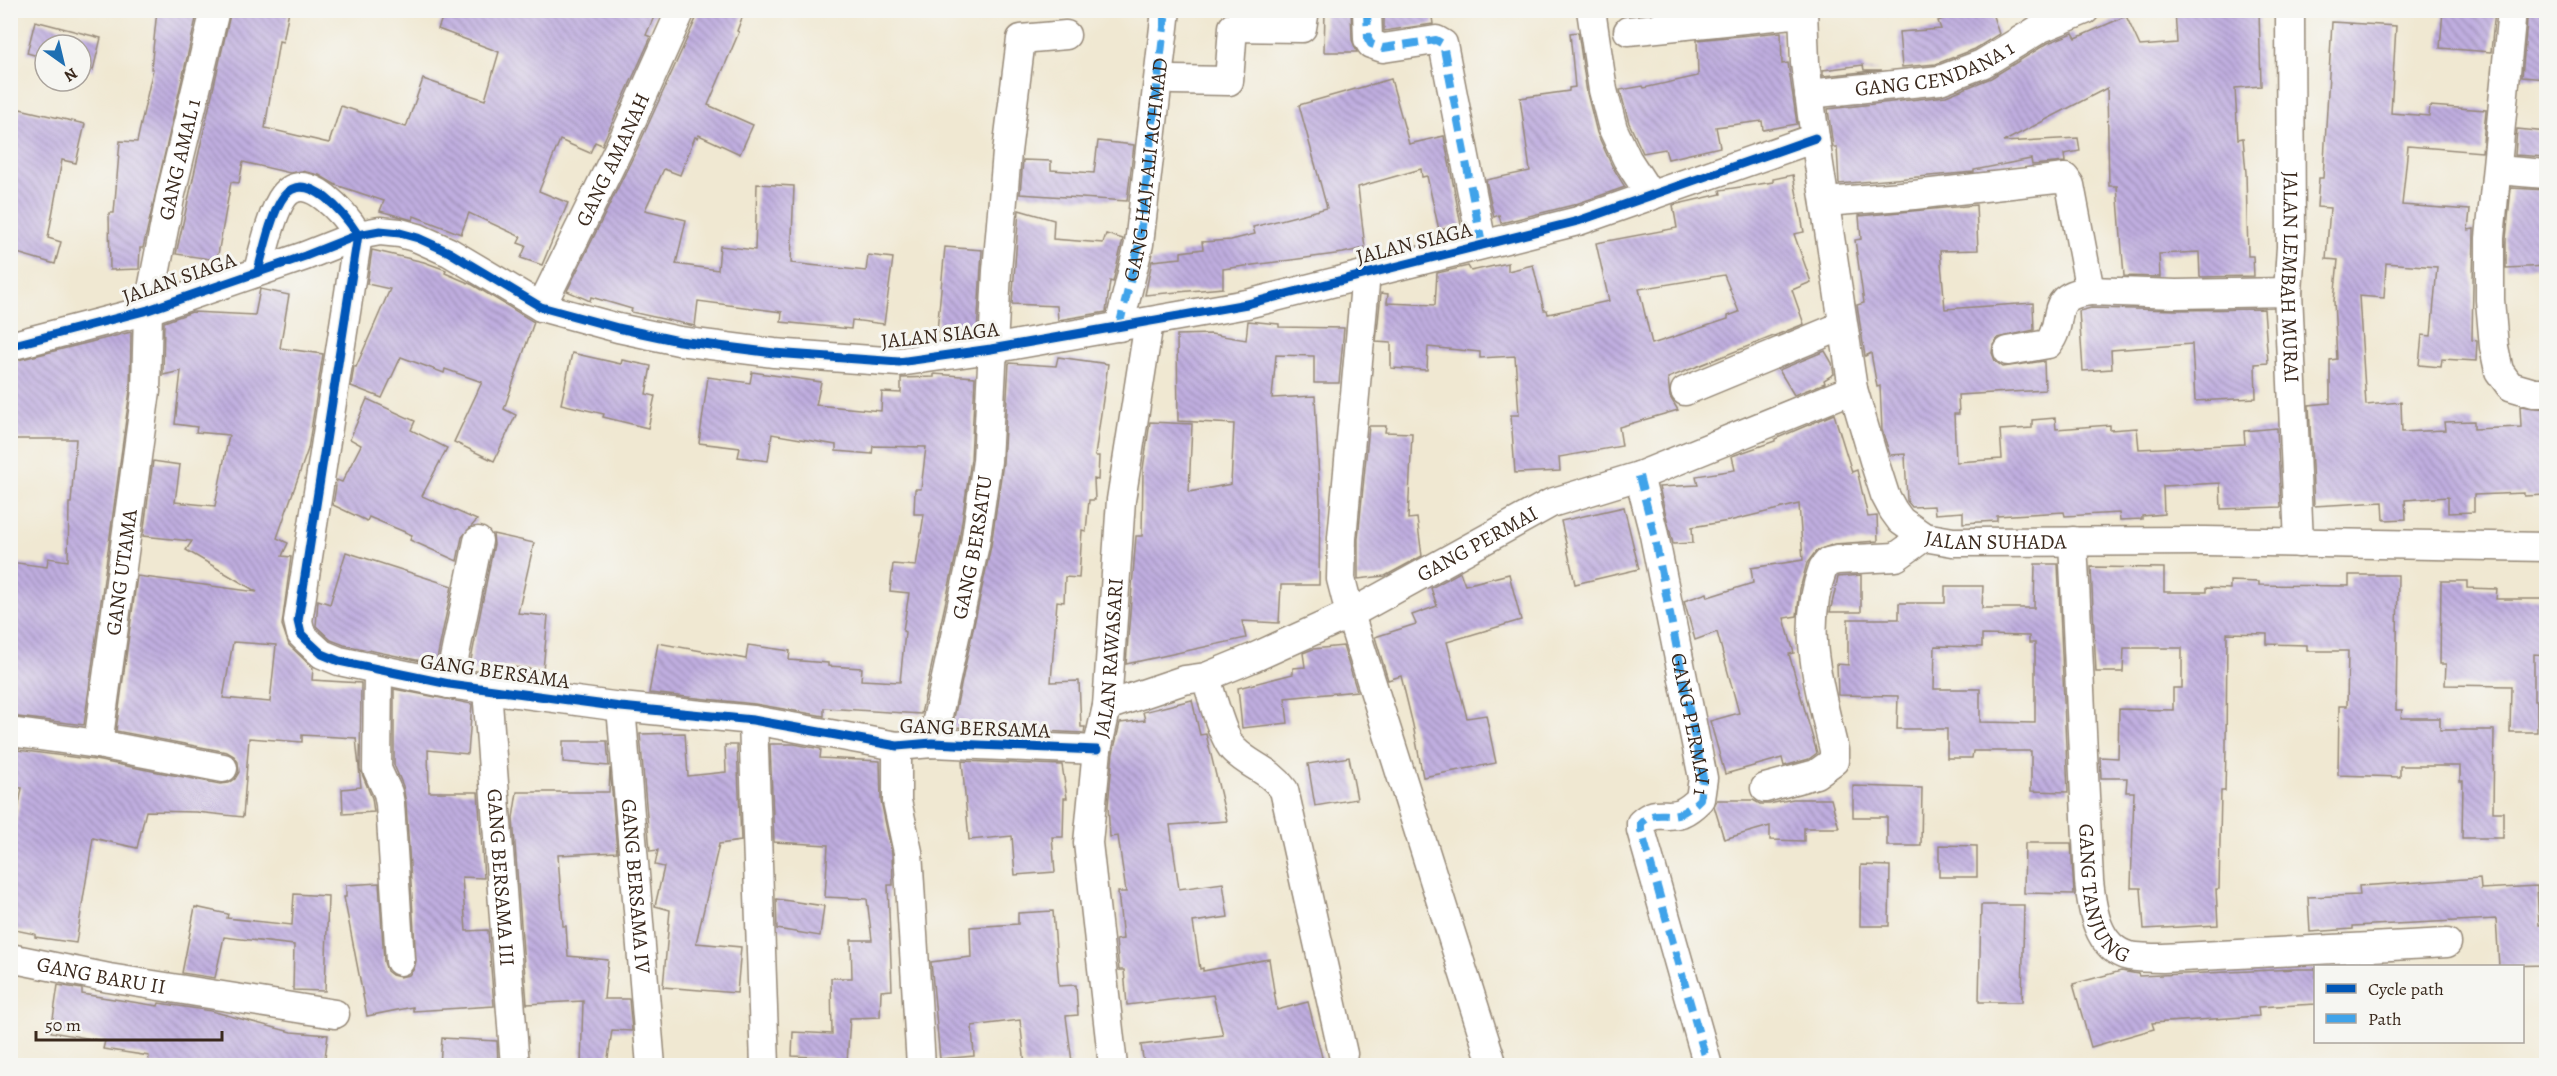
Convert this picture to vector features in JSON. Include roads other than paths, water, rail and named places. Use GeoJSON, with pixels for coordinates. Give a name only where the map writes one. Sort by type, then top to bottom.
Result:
{"type":"FeatureCollection","features":[{"type":"Feature","properties":{"kind":"street","name":"GANG AMAL 1"},"geometry":{"type":"LineString","coordinates":[[147,310],[170,198],[215,10]]}},
{"type":"Feature","properties":{"kind":"street","name":"GANG AMANAH"},"geometry":{"type":"LineString","coordinates":[[541,307],[623,140],[681,10]]}},
{"type":"Feature","properties":{"kind":"street","name":"GANG HAJI ALI ACHMAD"},"geometry":{"type":"LineString","coordinates":[[1119,327],[1139,244],[1166,10]]}},
{"type":"Feature","properties":{"kind":"street"},"geometry":{"type":"LineString","coordinates":[[1173,80],[1229,81],[1233,27],[1302,28],[1305,10]]}},
{"type":"Feature","properties":{"kind":"street"},"geometry":{"type":"LineString","coordinates":[[1367,10],[1368,39],[1375,46],[1383,48],[1436,40],[1443,44],[1482,244]]}},
{"type":"Feature","properties":{"kind":"street"},"geometry":{"type":"LineString","coordinates":[[1591,10],[1603,90],[1613,129],[1650,196]]}},
{"type":"Feature","properties":{"kind":"street","name":"GANG CENDANA 1"},"geometry":{"type":"LineString","coordinates":[[1809,94],[1940,80],[1982,64],[2041,28],[2085,10]]}},
{"type":"Feature","properties":{"kind":"street","name":"JALAN LEMBAH MURAI"},"geometry":{"type":"LineString","coordinates":[[2290,10],[2291,247],[2288,292],[2299,543]]}},
{"type":"Feature","properties":{"kind":"street"},"geometry":{"type":"LineString","coordinates":[[2512,10],[2489,267],[2494,347],[2499,372],[2510,386],[2534,393],[2547,393]]}},
{"type":"Feature","properties":{"kind":"street"},"geometry":{"type":"LineString","coordinates":[[1628,32],[1802,12]]}},
{"type":"Feature","properties":{"kind":"street","name":"JALAN SUHADA"},"geometry":{"type":"LineString","coordinates":[[1802,12],[1809,94],[1853,389],[1885,495],[1901,520],[1924,537],[1953,542],[2073,541],[2547,547]]}},
{"type":"Feature","properties":{"kind":"street","name":"GANG BERSATU"},"geometry":{"type":"LineString","coordinates":[[932,743],[975,544],[987,460],[991,349],[1007,152],[1021,39],[1066,35]]}},
{"type":"Feature","properties":{"kind":"street","name":"JALAN SIAGA"},"geometry":{"type":"LineString","coordinates":[[10,346],[147,310],[305,256],[358,235],[380,231],[418,238],[449,252],[541,307],[618,328],[679,341],[774,353],[899,362],[991,349],[1247,304],[1578,221],[1815,138]]}},
{"type":"Feature","properties":{"kind":"street"},"geometry":{"type":"LineString","coordinates":[[2497,170],[2547,174]]}},
{"type":"Feature","properties":{"kind":"street"},"geometry":{"type":"LineString","coordinates":[[1826,202],[1914,195],[2065,178],[2070,185],[2090,291]]}},
{"type":"Feature","properties":{"kind":"street"},"geometry":{"type":"LineString","coordinates":[[258,271],[266,239],[282,199],[298,187],[309,187],[323,196],[349,221],[358,235]]}},
{"type":"Feature","properties":{"kind":"street","name":"GANG BERSAMA"},"geometry":{"type":"LineString","coordinates":[[358,235],[298,621],[301,634],[322,654],[355,666],[449,684],[621,707],[753,720],[897,746],[932,743],[1097,750]]}},
{"type":"Feature","properties":{"kind":"street"},"geometry":{"type":"LineString","coordinates":[[1366,273],[1342,537],[1341,579],[1350,614],[1493,1065]]}},
{"type":"Feature","properties":{"kind":"street"},"geometry":{"type":"LineString","coordinates":[[2008,351],[2048,344],[2055,335],[2059,309],[2073,293],[2090,291],[2176,294],[2288,292]]}},
{"type":"Feature","properties":{"kind":"street","name":"GANG UTAMA"},"geometry":{"type":"LineString","coordinates":[[98,744],[146,391],[147,310]]}},
{"type":"Feature","properties":{"kind":"street","name":"JALAN RAWASARI"},"geometry":{"type":"LineString","coordinates":[[1113,1065],[1088,843],[1097,750],[1107,706],[1121,500],[1149,322]]}},
{"type":"Feature","properties":{"kind":"street"},"geometry":{"type":"LineString","coordinates":[[1685,391],[1842,326]]}},
{"type":"Feature","properties":{"kind":"street","name":"GANG PERMAI"},"geometry":{"type":"LineString","coordinates":[[1107,706],[1184,680],[1206,677],[1350,614],[1551,503],[1639,476],[1853,389]]}},
{"type":"Feature","properties":{"kind":"street","name":"GANG PERMAI 1"},"geometry":{"type":"LineString","coordinates":[[1639,476],[1653,530],[1703,778],[1700,799],[1692,807],[1680,814],[1651,815],[1641,823],[1641,830],[1708,1065]]}},
{"type":"Feature","properties":{"kind":"street"},"geometry":{"type":"LineString","coordinates":[[1765,788],[1815,774],[1834,761],[1834,750],[1815,669],[1810,619],[1823,568],[1828,562],[1837,560],[1896,557],[1924,537]]}},
{"type":"Feature","properties":{"kind":"street"},"geometry":{"type":"LineString","coordinates":[[449,684],[478,541]]}},
{"type":"Feature","properties":{"kind":"street","name":"GANG TANJUNG"},"geometry":{"type":"LineString","coordinates":[[2073,541],[2089,881],[2096,922],[2103,937],[2128,956],[2163,958],[2447,944]]}},
{"type":"Feature","properties":{"kind":"street"},"geometry":{"type":"LineString","coordinates":[[378,670],[376,759],[377,769],[388,793],[390,804],[400,961]]}},
{"type":"Feature","properties":{"kind":"street"},"geometry":{"type":"LineString","coordinates":[[1206,677],[1232,748],[1242,758],[1275,777],[1284,790],[1343,1054]]}},
{"type":"Feature","properties":{"kind":"street","name":"GANG BERSAMA III"},"geometry":{"type":"LineString","coordinates":[[487,689],[515,1065]]}},
{"type":"Feature","properties":{"kind":"street","name":"GANG BERSAMA IV"},"geometry":{"type":"LineString","coordinates":[[621,707],[651,1065]]}},
{"type":"Feature","properties":{"kind":"street"},"geometry":{"type":"LineString","coordinates":[[753,720],[765,1065]]}},
{"type":"Feature","properties":{"kind":"street"},"geometry":{"type":"LineString","coordinates":[[10,732],[98,744],[223,768]]}},
{"type":"Feature","properties":{"kind":"street"},"geometry":{"type":"LineString","coordinates":[[897,746],[897,801],[908,852],[921,1065]]}},
{"type":"Feature","properties":{"kind":"street","name":"GANG BARU II"},"geometry":{"type":"LineString","coordinates":[[10,958],[109,978],[335,1014]]}}]}
